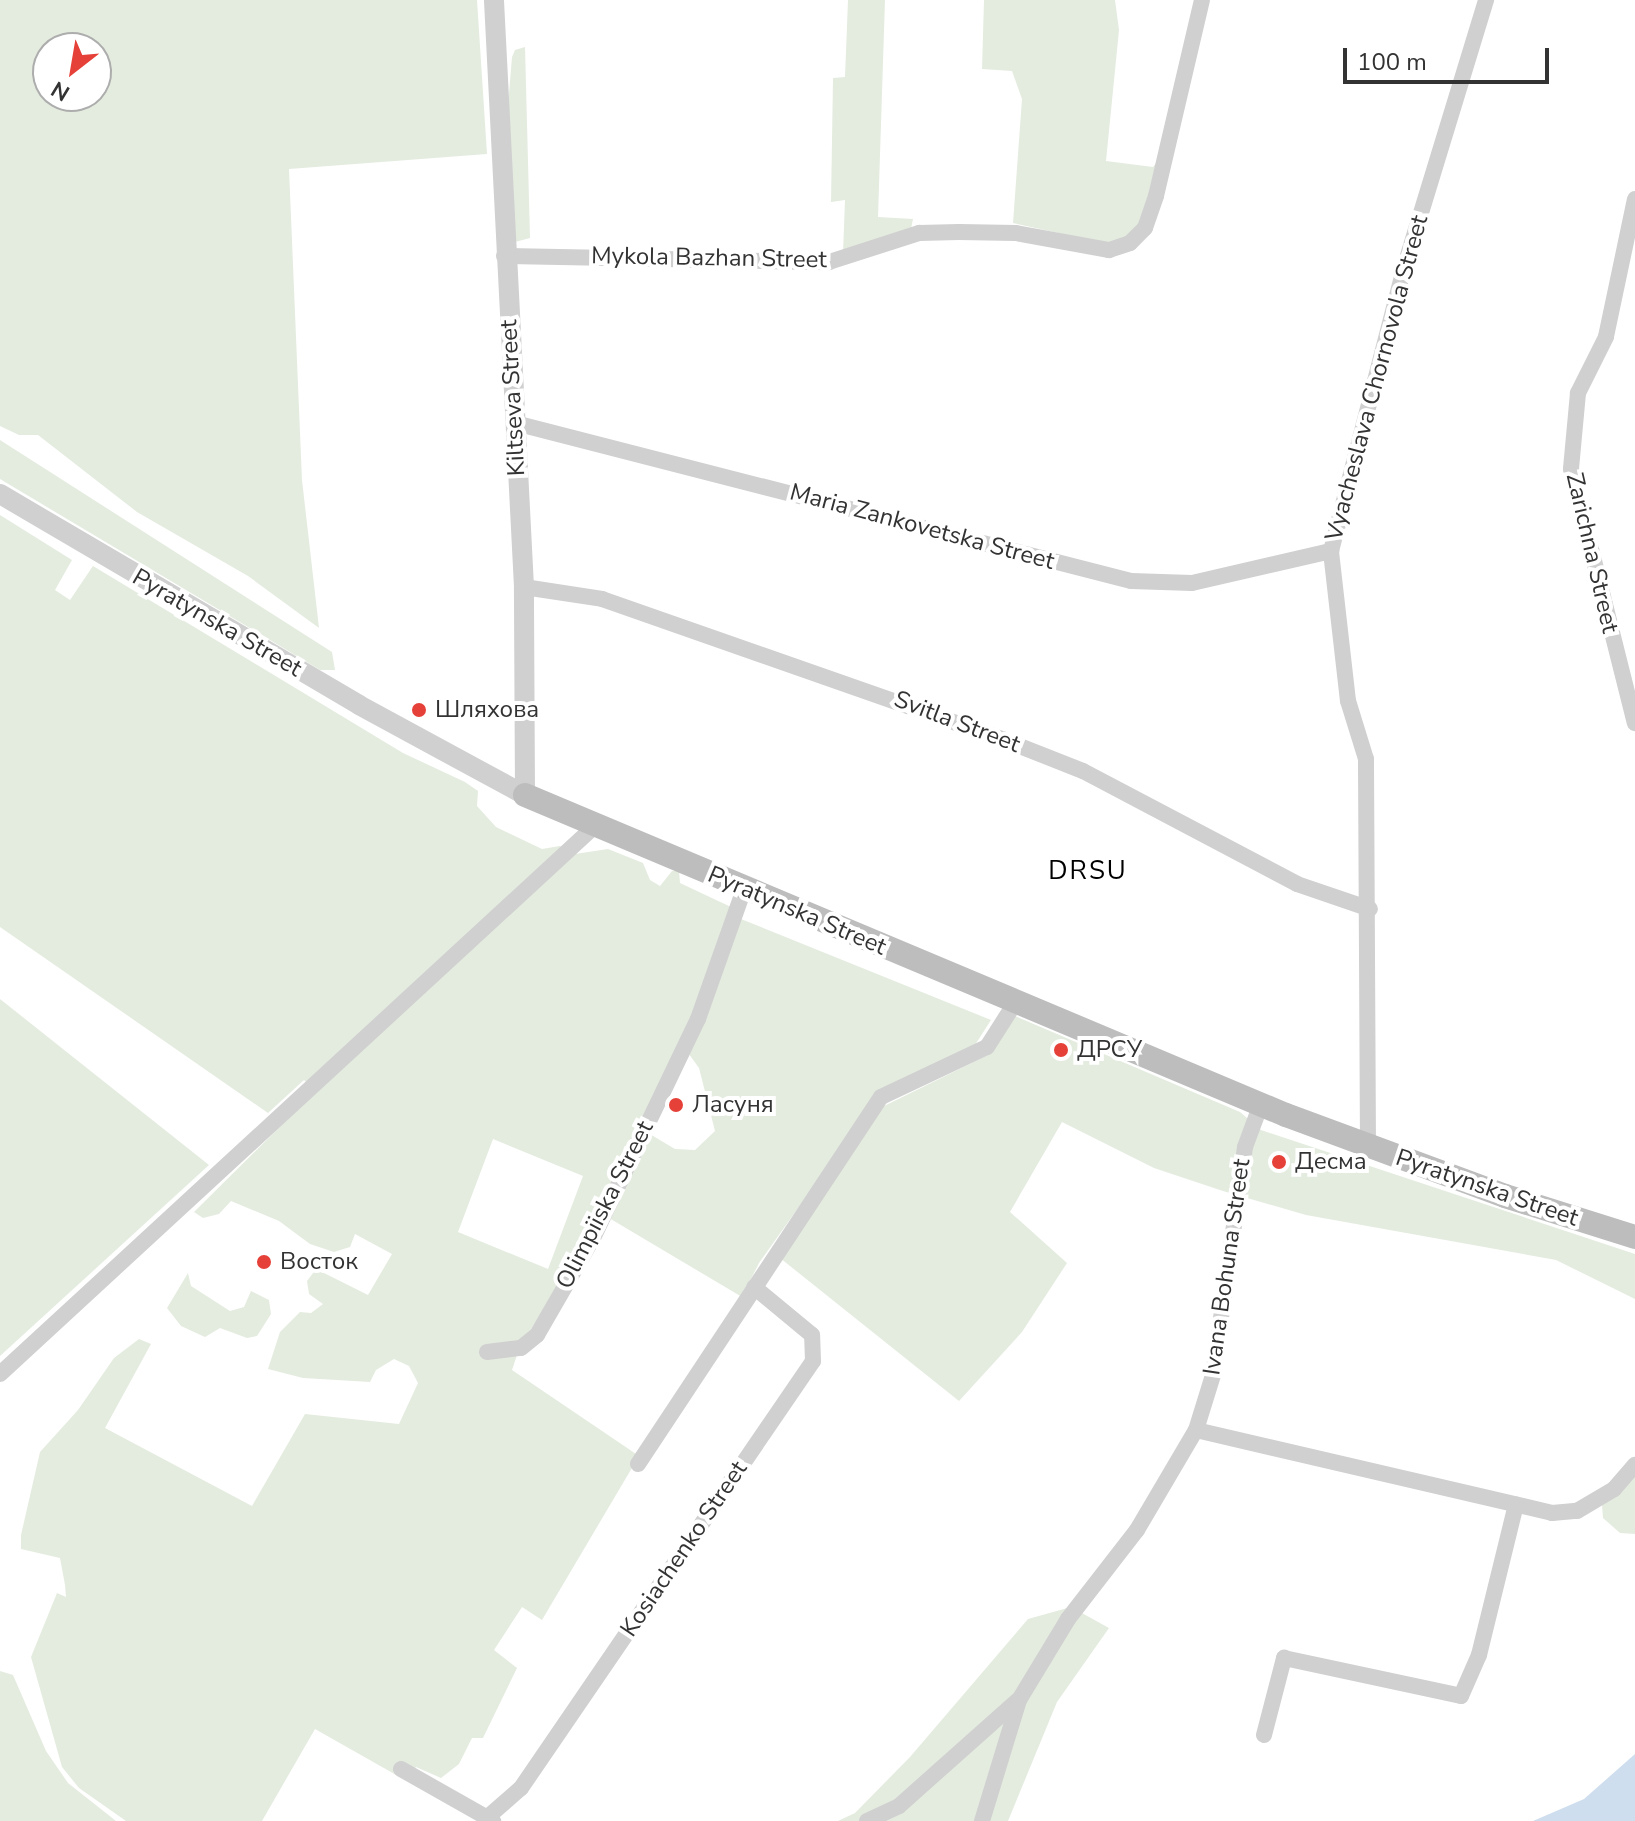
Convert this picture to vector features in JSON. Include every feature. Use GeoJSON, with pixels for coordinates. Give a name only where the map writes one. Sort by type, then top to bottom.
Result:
{"type":"FeatureCollection","features":[{"type":"Feature","properties":{"kind":"main road","name":"Pyratynska Street"},"geometry":{"type":"LineString","coordinates":[[525,795],[1261,1104],[1368,1146],[1635,1237]]}},
{"type":"Feature","properties":{"kind":"street","name":"Kiltseva Street"},"geometry":{"type":"LineString","coordinates":[[494,0],[504,256],[524,587],[525,795]]}},
{"type":"Feature","properties":{"kind":"street","name":"Mykola Bazhan Street"},"geometry":{"type":"LineString","coordinates":[[504,256],[829,262],[919,233],[959,232],[1016,233],[1109,250],[1130,243],[1145,228],[1156,196],[1202,0]]}},
{"type":"Feature","properties":{"kind":"street","name":"Vyacheslava Chornovola Street"},"geometry":{"type":"LineString","coordinates":[[1368,1146],[1370,909],[1366,759],[1348,701],[1331,551],[1406,262],[1486,0]]}},
{"type":"Feature","properties":{"kind":"street","name":"Zarichna Street"},"geometry":{"type":"LineString","coordinates":[[1635,199],[1606,337],[1578,393],[1571,469],[1635,723]]}},
{"type":"Feature","properties":{"kind":"street","name":"Maria Zankovetska Street"},"geometry":{"type":"LineString","coordinates":[[515,423],[1131,581],[1192,583],[1331,551]]}},
{"type":"Feature","properties":{"kind":"street","name":"Pyratynska Street"},"geometry":{"type":"LineString","coordinates":[[0,494],[359,705],[525,795]]}},
{"type":"Feature","properties":{"kind":"street","name":"Svitla Street"},"geometry":{"type":"LineString","coordinates":[[524,587],[602,599],[988,734],[1083,771],[1297,884],[1370,909]]}},
{"type":"Feature","properties":{"kind":"street"},"geometry":{"type":"LineString","coordinates":[[0,1374],[596,825]]}},
{"type":"Feature","properties":{"kind":"street","name":"Olimpiiska Street"},"geometry":{"type":"LineString","coordinates":[[487,1352],[521,1348],[537,1335],[593,1238],[698,1019],[744,889]]}},
{"type":"Feature","properties":{"kind":"street"},"geometry":{"type":"LineString","coordinates":[[638,1464],[881,1097],[987,1047],[1015,1003]]}},
{"type":"Feature","properties":{"kind":"street","name":"Ivana Bohuna Street"},"geometry":{"type":"LineString","coordinates":[[982,1821],[1019,1700],[1068,1619],[1137,1530],[1196,1430],[1213,1375],[1245,1147],[1261,1104]]}},
{"type":"Feature","properties":{"kind":"street","name":"Kosiachenko Street"},"geometry":{"type":"LineString","coordinates":[[492,1818],[521,1788],[813,1361],[812,1335],[754,1287]]}},
{"type":"Feature","properties":{"kind":"street"},"geometry":{"type":"LineString","coordinates":[[1196,1430],[1552,1513],[1577,1511],[1614,1489],[1635,1465]]}},
{"type":"Feature","properties":{"kind":"street"},"geometry":{"type":"LineString","coordinates":[[1264,1735],[1284,1658],[1461,1696],[1479,1655],[1516,1504]]}},
{"type":"Feature","properties":{"kind":"street","name":"Ivana Bohuna Street"},"geometry":{"type":"LineString","coordinates":[[867,1821],[899,1806],[1019,1700]]}},
{"type":"Feature","properties":{"kind":"street"},"geometry":{"type":"LineString","coordinates":[[401,1769],[492,1818]]}},
{"type":"Feature","properties":{"kind":"shaded area"},"geometry":{"type":"Polygon","coordinates":[[[0,0],[477,0],[487,154],[289,169],[302,480],[319,628],[248,576],[137,512],[38,435],[19,435],[0,426],[0,0]]]}},
{"type":"Feature","properties":{"kind":"shaded area"},"geometry":{"type":"Polygon","coordinates":[[[848,0],[885,0],[878,217],[913,219],[911,229],[843,253],[845,200],[831,202],[833,78],[845,77],[848,0]]]}},
{"type":"Feature","properties":{"kind":"shaded area"},"geometry":{"type":"Polygon","coordinates":[[[984,0],[1115,0],[1119,30],[1106,161],[1153,167],[1157,162],[1140,227],[1126,239],[1109,244],[1013,223],[1022,99],[1012,71],[982,69],[984,0]]]}},
{"type":"Feature","properties":{"kind":"shaded area"},"geometry":{"type":"Polygon","coordinates":[[[525,47],[530,238],[515,242],[507,118],[512,57],[515,50],[525,47]]]}},
{"type":"Feature","properties":{"kind":"shaded area"},"geometry":{"type":"Polygon","coordinates":[[[0,440],[332,652],[335,670],[320,670],[0,479],[0,440]]]}},
{"type":"Feature","properties":{"kind":"shaded area"},"geometry":{"type":"Polygon","coordinates":[[[0,515],[72,560],[55,590],[70,600],[93,566],[403,753],[465,782],[478,791],[477,806],[496,827],[542,849],[560,846],[575,854],[608,849],[643,863],[650,880],[660,886],[672,871],[679,871],[680,883],[731,907],[714,969],[591,1237],[520,1346],[512,1370],[639,1456],[542,1620],[522,1607],[494,1650],[517,1668],[483,1738],[472,1738],[459,1764],[441,1778],[416,1767],[405,1780],[315,1729],[262,1821],[126,1821],[79,1788],[62,1767],[31,1657],[57,1593],[66,1597],[65,1585],[60,1558],[21,1549],[21,1535],[40,1452],[78,1410],[114,1358],[139,1339],[151,1344],[105,1428],[252,1506],[305,1414],[399,1424],[418,1383],[409,1366],[394,1359],[376,1370],[370,1382],[303,1378],[268,1369],[280,1332],[300,1312],[311,1313],[323,1304],[309,1294],[307,1281],[316,1269],[368,1295],[392,1254],[355,1234],[350,1247],[334,1252],[310,1244],[279,1221],[231,1201],[219,1214],[203,1218],[194,1212],[316,1091],[304,1080],[268,1113],[0,927],[0,515]],[[493,1139],[458,1232],[548,1269],[583,1176],[493,1139]]]}},
{"type":"Feature","properties":{"kind":"shaded area"},"geometry":{"type":"Polygon","coordinates":[[[741,919],[991,1020],[975,1045],[882,1090],[759,1263],[742,1297],[609,1218],[648,1133],[675,1149],[695,1150],[715,1131],[699,1068],[686,1050],[741,919]]]}},
{"type":"Feature","properties":{"kind":"shaded area"},"geometry":{"type":"Polygon","coordinates":[[[0,999],[209,1165],[0,1356],[0,999]]]}},
{"type":"Feature","properties":{"kind":"shaded area"},"geometry":{"type":"Polygon","coordinates":[[[1015,1016],[1240,1112],[1261,1130],[1635,1254],[1635,1299],[1556,1260],[1306,1215],[1223,1191],[1154,1168],[1062,1122],[1010,1212],[1067,1263],[1022,1332],[959,1401],[780,1258],[880,1108],[988,1055],[1015,1016]]]}},
{"type":"Feature","properties":{"kind":"shaded area"},"geometry":{"type":"Polygon","coordinates":[[[188,1273],[191,1286],[230,1311],[244,1307],[251,1291],[269,1300],[271,1314],[257,1336],[247,1338],[220,1328],[205,1337],[181,1326],[167,1308],[188,1273]]]}},
{"type":"Feature","properties":{"kind":"shaded area"},"geometry":{"type":"Polygon","coordinates":[[[1635,1474],[1635,1534],[1620,1533],[1603,1518],[1602,1505],[1635,1474]]]}},
{"type":"Feature","properties":{"kind":"shaded area"},"geometry":{"type":"Polygon","coordinates":[[[1071,1607],[1109,1628],[1057,1702],[1008,1821],[838,1821],[855,1813],[910,1757],[1028,1619],[1071,1607]]]}},
{"type":"Feature","properties":{"kind":"shaded area"},"geometry":{"type":"Polygon","coordinates":[[[0,1671],[13,1675],[46,1751],[68,1783],[116,1821],[0,1821],[0,1671]]]}},
{"type":"Feature","properties":{"kind":"water"},"geometry":{"type":"Polygon","coordinates":[[[1635,1754],[1635,1821],[1533,1821],[1584,1799],[1635,1754]]]}},
{"type":"Feature","properties":{"kind":"place","name":"Шляхова"},"geometry":{"type":"Point","coordinates":[419,710]}},
{"type":"Feature","properties":{"kind":"place","name":"ДРСУ"},"geometry":{"type":"Point","coordinates":[1061,1050]}},
{"type":"Feature","properties":{"kind":"place","name":"Ласуня"},"geometry":{"type":"Point","coordinates":[676,1105]}},
{"type":"Feature","properties":{"kind":"place","name":"Десма"},"geometry":{"type":"Point","coordinates":[1279,1162]}},
{"type":"Feature","properties":{"kind":"place","name":"Восток"},"geometry":{"type":"Point","coordinates":[264,1262]}},
{"type":"Feature","properties":{"kind":"district","name":"DRSU"},"geometry":{"type":"Point","coordinates":[1088,871]}}]}
